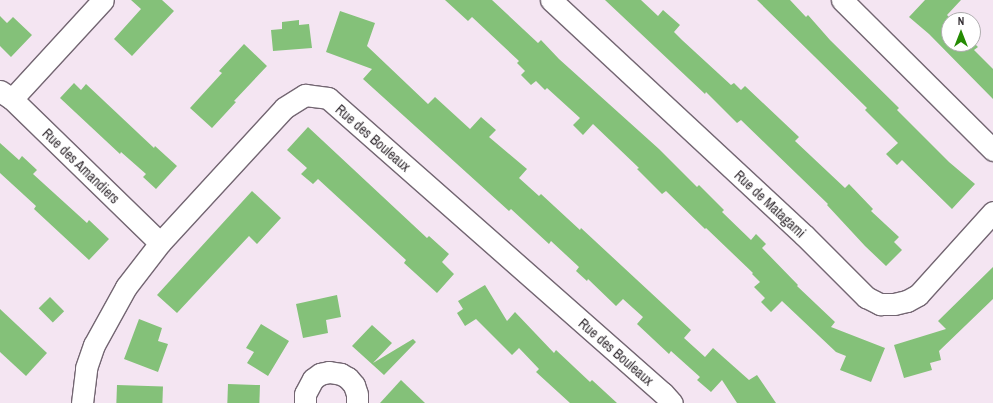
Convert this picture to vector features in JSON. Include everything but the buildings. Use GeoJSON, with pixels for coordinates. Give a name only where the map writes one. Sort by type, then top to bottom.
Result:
{"type":"FeatureCollection","features":[{"type":"Feature","properties":{"kind":"street"},"geometry":{"type":"LineString","coordinates":[[6,95],[103,0]]}},
{"type":"Feature","properties":{"kind":"street","name":"Rue de Matagami"},"geometry":{"type":"LineString","coordinates":[[550,0],[798,230],[866,297],[880,304],[894,304],[907,301],[918,295],[993,212]]}},
{"type":"Feature","properties":{"kind":"street"},"geometry":{"type":"LineString","coordinates":[[842,0],[993,150]]}},
{"type":"Feature","properties":{"kind":"street","name":"Rue des Amandiers"},"geometry":{"type":"LineString","coordinates":[[6,95],[160,243]]}},
{"type":"Feature","properties":{"kind":"street","name":"Rue des Bouleaux"},"geometry":{"type":"LineString","coordinates":[[82,403],[86,368],[94,345],[126,287],[160,243],[284,108],[305,95],[328,98],[663,393],[672,403]]}},
{"type":"Feature","properties":{"kind":"street"},"geometry":{"type":"LineString","coordinates":[[305,403],[305,394],[313,379],[320,374],[329,372],[341,374],[348,378],[354,385],[357,394],[357,403]]}}]}
